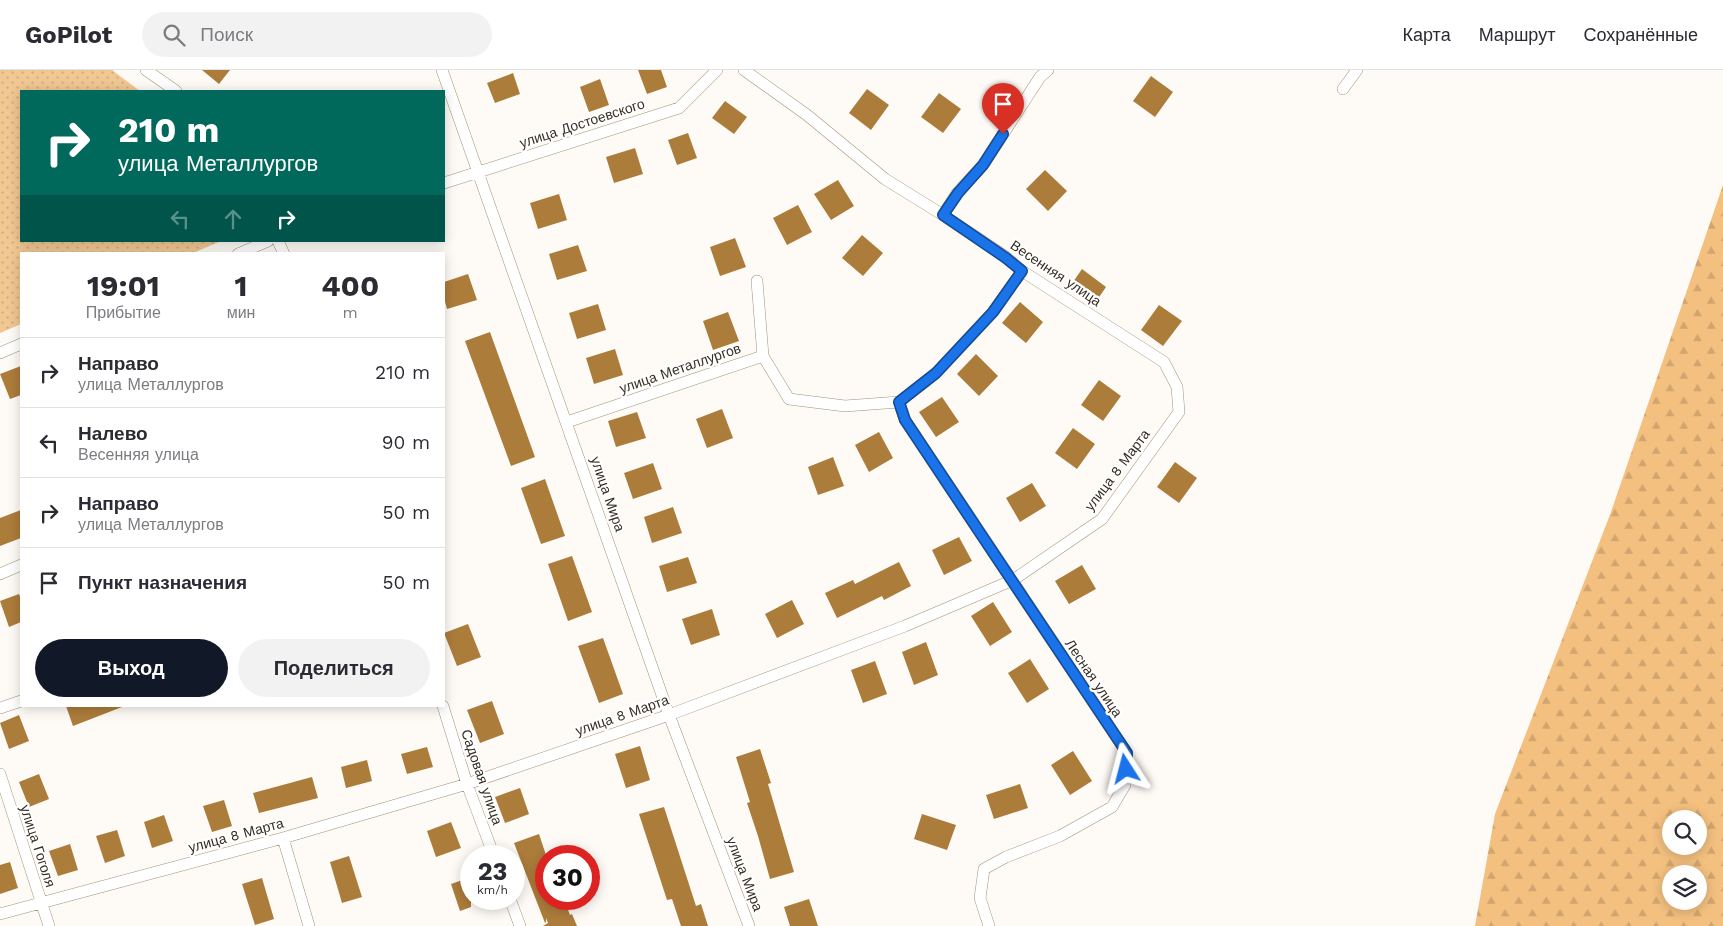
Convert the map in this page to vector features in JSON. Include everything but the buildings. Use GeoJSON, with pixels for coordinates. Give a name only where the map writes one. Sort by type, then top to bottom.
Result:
{"type":"FeatureCollection","features":[{"type":"Feature","properties":{"kind":"street"},"geometry":{"type":"LineString","coordinates":[[146,70],[175,90]]}},
{"type":"Feature","properties":{"kind":"street","name":"улица Мира"},"geometry":{"type":"LineString","coordinates":[[442,70],[669,715],[749,926]]}},
{"type":"Feature","properties":{"kind":"street","name":"улица Достоевского"},"geometry":{"type":"LineString","coordinates":[[445,183],[679,108],[717,70]]}},
{"type":"Feature","properties":{"kind":"street","name":"Весенняя улица"},"geometry":{"type":"LineString","coordinates":[[744,70],[807,115],[885,179],[943,215],[1022,271],[1164,362],[1178,387],[1179,412]]}},
{"type":"Feature","properties":{"kind":"street"},"geometry":{"type":"LineString","coordinates":[[943,215],[958,193],[983,165],[1040,77],[1048,70]]}},
{"type":"Feature","properties":{"kind":"street"},"geometry":{"type":"LineString","coordinates":[[1343,89],[1357,70]]}},
{"type":"Feature","properties":{"kind":"street"},"geometry":{"type":"LineString","coordinates":[[243,252],[266,242]]}},
{"type":"Feature","properties":{"kind":"street"},"geometry":{"type":"LineString","coordinates":[[899,402],[936,373],[993,312],[1022,271]]}},
{"type":"Feature","properties":{"kind":"street"},"geometry":{"type":"LineString","coordinates":[[757,281],[763,356]]}},
{"type":"Feature","properties":{"kind":"street"},"geometry":{"type":"LineString","coordinates":[[0,353],[20,344]]}},
{"type":"Feature","properties":{"kind":"street","name":"улица Металлургов"},"geometry":{"type":"LineString","coordinates":[[567,422],[763,356],[789,399],[844,406],[899,402]]}},
{"type":"Feature","properties":{"kind":"street","name":"Лесная улица"},"geometry":{"type":"LineString","coordinates":[[899,402],[905,420],[1013,580],[1061,657],[1127,753],[1125,785],[1112,807],[1060,836],[1006,858],[984,870],[980,898],[989,926]]}},
{"type":"Feature","properties":{"kind":"street","name":"улица 8 Марта"},"geometry":{"type":"LineString","coordinates":[[0,914],[283,838],[467,784],[669,715],[905,626],[1013,580],[1102,519],[1179,412]]}},
{"type":"Feature","properties":{"kind":"street"},"geometry":{"type":"LineString","coordinates":[[0,574],[20,566]]}},
{"type":"Feature","properties":{"kind":"street"},"geometry":{"type":"LineString","coordinates":[[0,708],[20,701]]}},
{"type":"Feature","properties":{"kind":"street","name":"Садовая улица"},"geometry":{"type":"LineString","coordinates":[[443,707],[467,784],[490,845]]}},
{"type":"Feature","properties":{"kind":"street","name":"улица Гоголя"},"geometry":{"type":"LineString","coordinates":[[0,774],[49,926]]}},
{"type":"Feature","properties":{"kind":"street"},"geometry":{"type":"LineString","coordinates":[[283,838],[309,926]]}},
{"type":"Feature","properties":{"kind":"street"},"geometry":{"type":"LineString","coordinates":[[514,910],[520,926]]}},
{"type":"Feature","properties":{"kind":"green space"},"geometry":{"type":"Polygon","coordinates":[[[1723,185],[1723,926],[1475,926],[1495,814],[1611,512],[1723,185]]]}},
{"type":"Feature","properties":{"kind":"shaded area"},"geometry":{"type":"Polygon","coordinates":[[[0,70],[112,70],[139,90],[20,90],[20,242],[219,242],[196,252],[20,252],[20,324],[0,333],[0,70]]]}},
{"type":"Feature","properties":{"kind":"route"},"geometry":{"type":"LineString","coordinates":[[1003,134],[983,165],[958,193],[943,215],[1022,271],[993,312],[936,373],[899,402],[905,420],[1013,580],[1061,657],[1127,753],[1126,769]]}}]}
